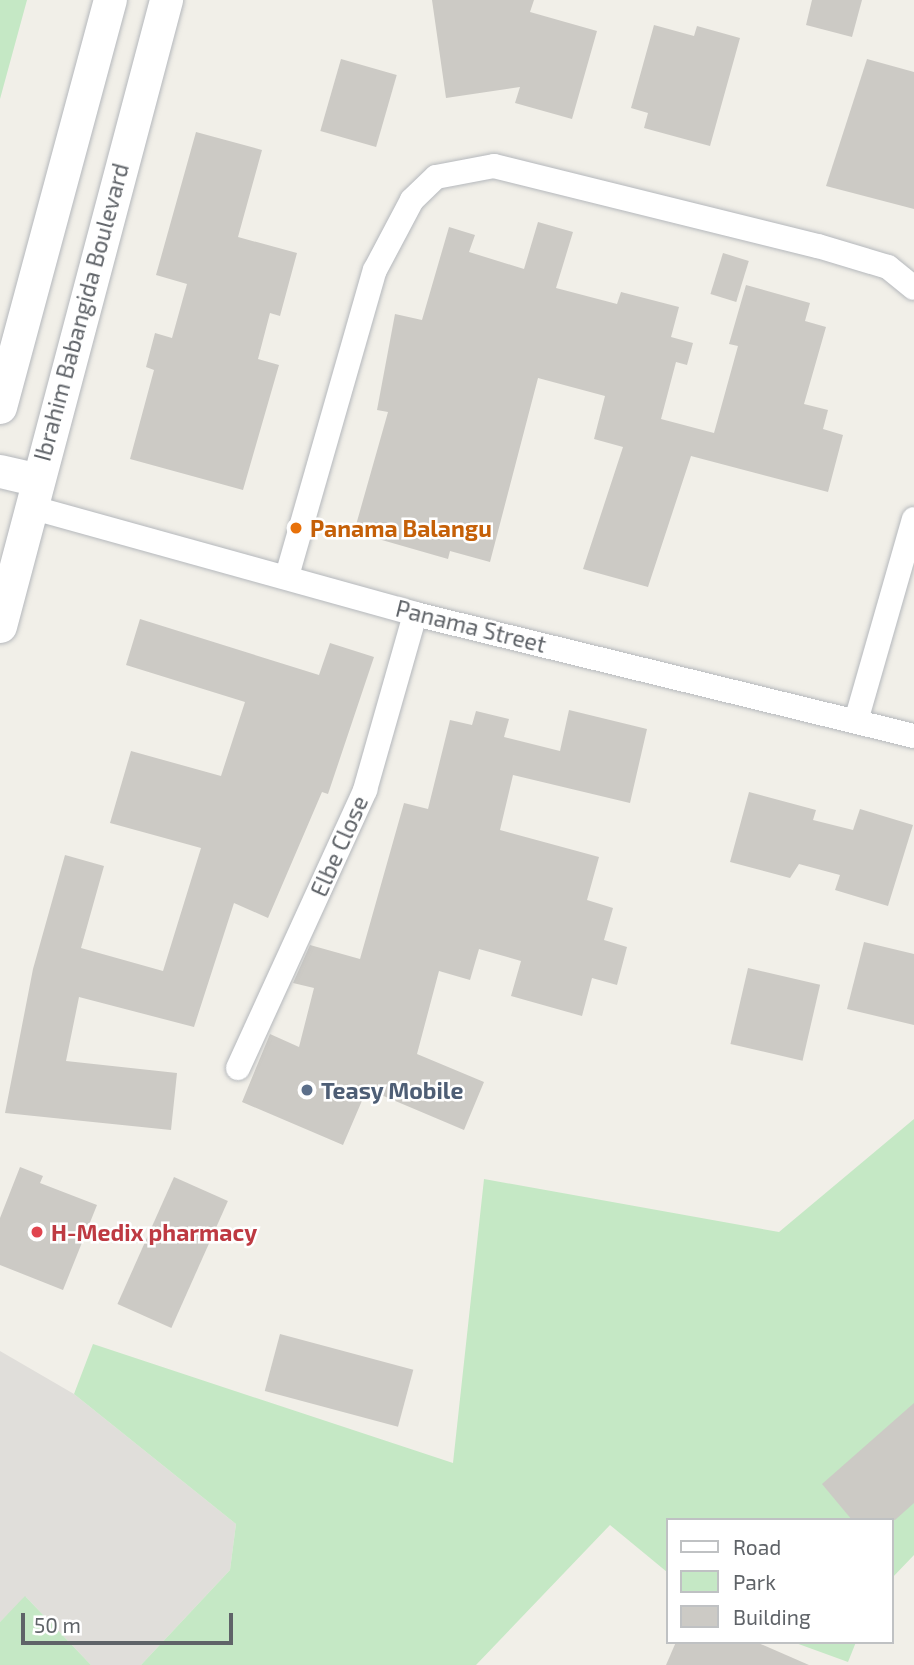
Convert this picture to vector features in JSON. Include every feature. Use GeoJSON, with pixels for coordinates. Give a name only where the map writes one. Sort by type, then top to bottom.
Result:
{"type":"FeatureCollection","features":[{"type":"Feature","properties":{"kind":"street"},"geometry":{"type":"LineString","coordinates":[[0,407],[5,377],[110,0]]}},
{"type":"Feature","properties":{"kind":"street","name":"Ibrahim Babangida Boulevard"},"geometry":{"type":"LineString","coordinates":[[0,626],[22,510],[166,0]]}},
{"type":"Feature","properties":{"kind":"street"},"geometry":{"type":"LineString","coordinates":[[287,576],[375,270],[412,200],[436,177],[494,166],[818,246],[888,267],[914,288]]}},
{"type":"Feature","properties":{"kind":"street"},"geometry":{"type":"LineString","coordinates":[[0,471],[22,510]]}},
{"type":"Feature","properties":{"kind":"street","name":"Panama Street"},"geometry":{"type":"LineString","coordinates":[[22,510],[287,576],[415,614],[914,736]]}},
{"type":"Feature","properties":{"kind":"street"},"geometry":{"type":"LineString","coordinates":[[856,720],[914,519]]}},
{"type":"Feature","properties":{"kind":"street","name":"Elbe Close"},"geometry":{"type":"LineString","coordinates":[[238,1068],[365,790],[415,614]]}},
{"type":"Feature","properties":{"kind":"shaded area"},"geometry":{"type":"Polygon","coordinates":[[[0,1351],[74,1394],[236,1524],[230,1570],[141,1665],[91,1665],[26,1597],[0,1622],[0,1351]]]}},
{"type":"Feature","properties":{"kind":"green space"},"geometry":{"type":"Polygon","coordinates":[[[0,0],[27,0],[0,99],[0,0]]]}},
{"type":"Feature","properties":{"kind":"green space"},"geometry":{"type":"Polygon","coordinates":[[[914,1119],[914,1555],[893,1577],[893,1518],[666,1518],[666,1571],[610,1525],[476,1665],[141,1665],[230,1570],[236,1524],[74,1394],[93,1344],[453,1463],[484,1179],[779,1232],[914,1119]]]}},
{"type":"Feature","properties":{"kind":"green space"},"geometry":{"type":"Polygon","coordinates":[[[25,1596],[91,1665],[0,1665],[0,1622],[25,1596]]]}},
{"type":"Feature","properties":{"kind":"green space"},"geometry":{"type":"Polygon","coordinates":[[[798,1644],[855,1644],[848,1662],[798,1644]]]}},
{"type":"Feature","properties":{"kind":"building"},"geometry":{"type":"Polygon","coordinates":[[[432,0],[534,0],[530,12],[597,31],[572,119],[515,103],[520,87],[446,98],[432,0]]]}},
{"type":"Feature","properties":{"kind":"building"},"geometry":{"type":"Polygon","coordinates":[[[812,0],[862,0],[852,37],[806,25],[812,0]]]}},
{"type":"Feature","properties":{"kind":"building"},"geometry":{"type":"Polygon","coordinates":[[[654,25],[694,36],[697,26],[740,38],[710,146],[644,128],[648,113],[631,108],[654,25]]]}},
{"type":"Feature","properties":{"kind":"building"},"geometry":{"type":"Polygon","coordinates":[[[341,59],[397,75],[376,147],[320,131],[341,59]]]}},
{"type":"Feature","properties":{"kind":"building"},"geometry":{"type":"Polygon","coordinates":[[[867,59],[914,72],[914,209],[826,186],[867,59]]]}},
{"type":"Feature","properties":{"kind":"building"},"geometry":{"type":"Polygon","coordinates":[[[196,132],[262,150],[238,237],[297,253],[280,316],[270,313],[258,359],[279,365],[243,490],[130,459],[154,370],[146,367],[155,333],[172,338],[187,284],[156,275],[196,132]]]}},
{"type":"Feature","properties":{"kind":"building"},"geometry":{"type":"Polygon","coordinates":[[[538,222],[573,232],[556,288],[617,304],[621,292],[679,307],[671,337],[693,343],[687,365],[676,362],[661,419],[714,433],[738,346],[729,344],[746,285],[810,303],[805,321],[826,327],[804,404],[828,410],[823,429],[843,435],[828,492],[691,456],[648,587],[583,569],[623,447],[594,439],[605,396],[538,378],[490,562],[450,551],[448,559],[354,532],[388,412],[377,410],[395,314],[422,320],[449,227],[475,235],[469,252],[524,269],[538,222]]]}},
{"type":"Feature","properties":{"kind":"building"},"geometry":{"type":"Polygon","coordinates":[[[723,253],[749,261],[736,302],[710,294],[723,253]]]}},
{"type":"Feature","properties":{"kind":"building"},"geometry":{"type":"Polygon","coordinates":[[[140,619],[319,675],[330,643],[374,657],[328,794],[322,792],[268,918],[234,903],[194,1027],[79,997],[66,1061],[177,1073],[171,1130],[5,1113],[33,969],[65,855],[104,866],[81,948],[163,971],[201,848],[110,823],[131,751],[221,776],[245,702],[126,665],[140,619]]]}},
{"type":"Feature","properties":{"kind":"building"},"geometry":{"type":"Polygon","coordinates":[[[569,710],[647,729],[630,803],[513,775],[500,830],[599,857],[587,900],[613,908],[604,940],[627,947],[617,985],[592,978],[582,1016],[511,996],[521,961],[479,949],[470,980],[439,971],[417,1054],[484,1082],[464,1130],[367,1089],[343,1145],[242,1102],[270,1034],[299,1047],[314,988],[293,983],[310,945],[360,959],[404,803],[428,809],[450,720],[472,725],[476,711],[509,719],[504,737],[560,751],[569,710]]]}},
{"type":"Feature","properties":{"kind":"building"},"geometry":{"type":"Polygon","coordinates":[[[749,792],[816,810],[813,820],[853,830],[860,809],[913,825],[888,906],[835,890],[840,875],[799,864],[790,878],[730,862],[749,792]]]}},
{"type":"Feature","properties":{"kind":"building"},"geometry":{"type":"Polygon","coordinates":[[[864,942],[914,954],[914,1025],[847,1009],[864,942]]]}},
{"type":"Feature","properties":{"kind":"building"},"geometry":{"type":"Polygon","coordinates":[[[748,968],[820,985],[803,1061],[730,1044],[748,968]]]}},
{"type":"Feature","properties":{"kind":"building"},"geometry":{"type":"Polygon","coordinates":[[[20,1167],[43,1176],[40,1183],[97,1205],[63,1290],[0,1265],[0,1218],[20,1167]]]}},
{"type":"Feature","properties":{"kind":"building"},"geometry":{"type":"Polygon","coordinates":[[[174,1177],[228,1201],[171,1328],[117,1304],[174,1177]]]}},
{"type":"Feature","properties":{"kind":"building"},"geometry":{"type":"Polygon","coordinates":[[[280,1334],[413,1370],[398,1427],[265,1391],[280,1334]]]}},
{"type":"Feature","properties":{"kind":"building"},"geometry":{"type":"Polygon","coordinates":[[[914,1403],[914,1503],[895,1520],[850,1518],[822,1484],[914,1403]]]}},
{"type":"Feature","properties":{"kind":"building"},"geometry":{"type":"Polygon","coordinates":[[[675,1644],[761,1644],[809,1665],[666,1665],[675,1644]]]}},
{"type":"Feature","properties":{"kind":"place","name":"Panama Balangu"},"geometry":{"type":"Point","coordinates":[296,528]}},
{"type":"Feature","properties":{"kind":"place","name":"Teasy Mobile"},"geometry":{"type":"Point","coordinates":[307,1090]}},
{"type":"Feature","properties":{"kind":"place","name":"H-Medix pharmacy"},"geometry":{"type":"Point","coordinates":[37,1232]}}]}
